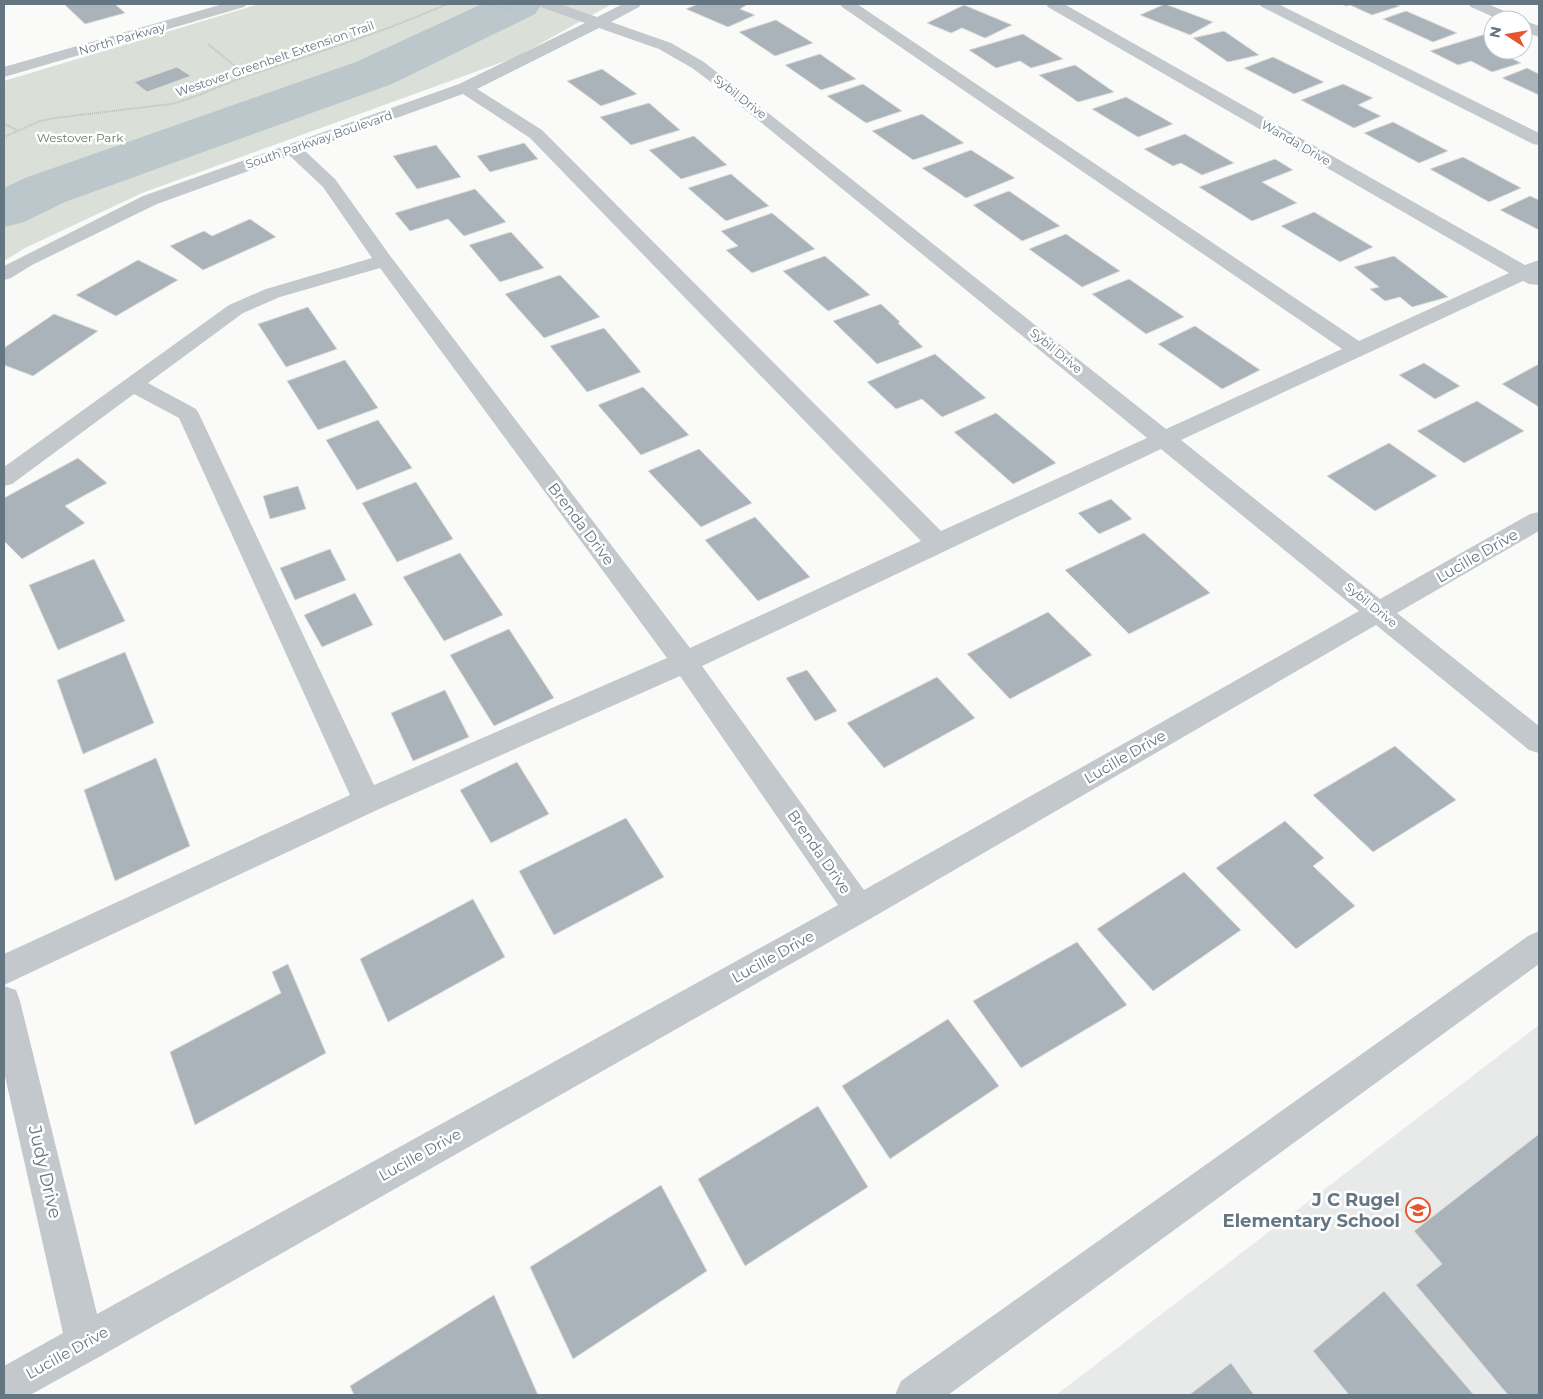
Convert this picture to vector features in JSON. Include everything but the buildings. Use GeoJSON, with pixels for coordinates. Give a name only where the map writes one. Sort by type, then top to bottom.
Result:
{"type":"FeatureCollection","features":[{"type":"Feature","properties":{"kind":"street"},"geometry":{"type":"LineString","coordinates":[[204,4],[219,11]]}},
{"type":"Feature","properties":{"kind":"street","name":"North Parkway"},"geometry":{"type":"LineString","coordinates":[[9,71],[239,4]]}},
{"type":"Feature","properties":{"kind":"street","name":"Sybil Drive"},"geometry":{"type":"LineString","coordinates":[[546,4],[665,46],[712,75],[1539,742]]}},
{"type":"Feature","properties":{"kind":"street","name":"South Parkway Boulevard"},"geometry":{"type":"LineString","coordinates":[[4,274],[25,261],[150,200],[465,88],[589,20],[634,4]]}},
{"type":"Feature","properties":{"kind":"street"},"geometry":{"type":"LineString","coordinates":[[847,4],[1358,350]]}},
{"type":"Feature","properties":{"kind":"street","name":"Wanda Drive"},"geometry":{"type":"LineString","coordinates":[[1054,4],[1534,274]]}},
{"type":"Feature","properties":{"kind":"street"},"geometry":{"type":"LineString","coordinates":[[1267,4],[1539,140]]}},
{"type":"Feature","properties":{"kind":"street"},"geometry":{"type":"LineString","coordinates":[[1476,4],[1490,10]]}},
{"type":"Feature","properties":{"kind":"street"},"geometry":{"type":"LineString","coordinates":[[4,55],[9,71]]}},
{"type":"Feature","properties":{"kind":"street"},"geometry":{"type":"LineString","coordinates":[[465,88],[536,134],[938,543]]}},
{"type":"Feature","properties":{"kind":"street","name":"Brenda Drive"},"geometry":{"type":"LineString","coordinates":[[292,149],[329,183],[384,261],[685,662],[859,909]]}},
{"type":"Feature","properties":{"kind":"street"},"geometry":{"type":"LineString","coordinates":[[4,478],[236,309],[273,293],[384,261]]}},
{"type":"Feature","properties":{"kind":"street"},"geometry":{"type":"LineString","coordinates":[[4,970],[367,801],[685,662],[938,543],[1358,350],[1534,274]]}},
{"type":"Feature","properties":{"kind":"street"},"geometry":{"type":"LineString","coordinates":[[133,384],[188,414],[367,801]]}},
{"type":"Feature","properties":{"kind":"street","name":"Lucille Drive"},"geometry":{"type":"LineString","coordinates":[[4,1388],[859,909],[1539,520]]}},
{"type":"Feature","properties":{"kind":"street"},"geometry":{"type":"LineString","coordinates":[[915,1395],[1539,946]]}},
{"type":"Feature","properties":{"kind":"street","name":"Judy Drive"},"geometry":{"type":"LineString","coordinates":[[4,1001],[85,1343]]}},
{"type":"Feature","properties":{"kind":"path","name":"Westover Greenbelt Extension Trail"},"geometry":{"type":"LineString","coordinates":[[4,137],[17,130],[55,118],[171,104],[190,99],[246,76],[409,22],[447,4]]}},
{"type":"Feature","properties":{"kind":"path"},"geometry":{"type":"LineString","coordinates":[[206,43],[246,76]]}},
{"type":"Feature","properties":{"kind":"path"},"geometry":{"type":"LineString","coordinates":[[4,124],[17,130]]}},
{"type":"Feature","properties":{"kind":"shaded area","name":"J C Rugel Elementary School"},"geometry":{"type":"Polygon","coordinates":[[[1539,1025],[1539,1395],[1056,1395],[1539,1025]]]}},
{"type":"Feature","properties":{"kind":"green space","name":"Westover Park"},"geometry":{"type":"Polygon","coordinates":[[[259,4],[612,4],[516,57],[142,193],[25,248],[4,261],[4,81],[259,4]]]}},
{"type":"Feature","properties":{"kind":"waterway"},"geometry":{"type":"LineString","coordinates":[[4,210],[45,190],[374,73],[519,4]]}},
{"type":"Feature","properties":{"kind":"place","name":"J C Rugel Elementary School"},"geometry":{"type":"Point","coordinates":[1418,1210]}}]}
